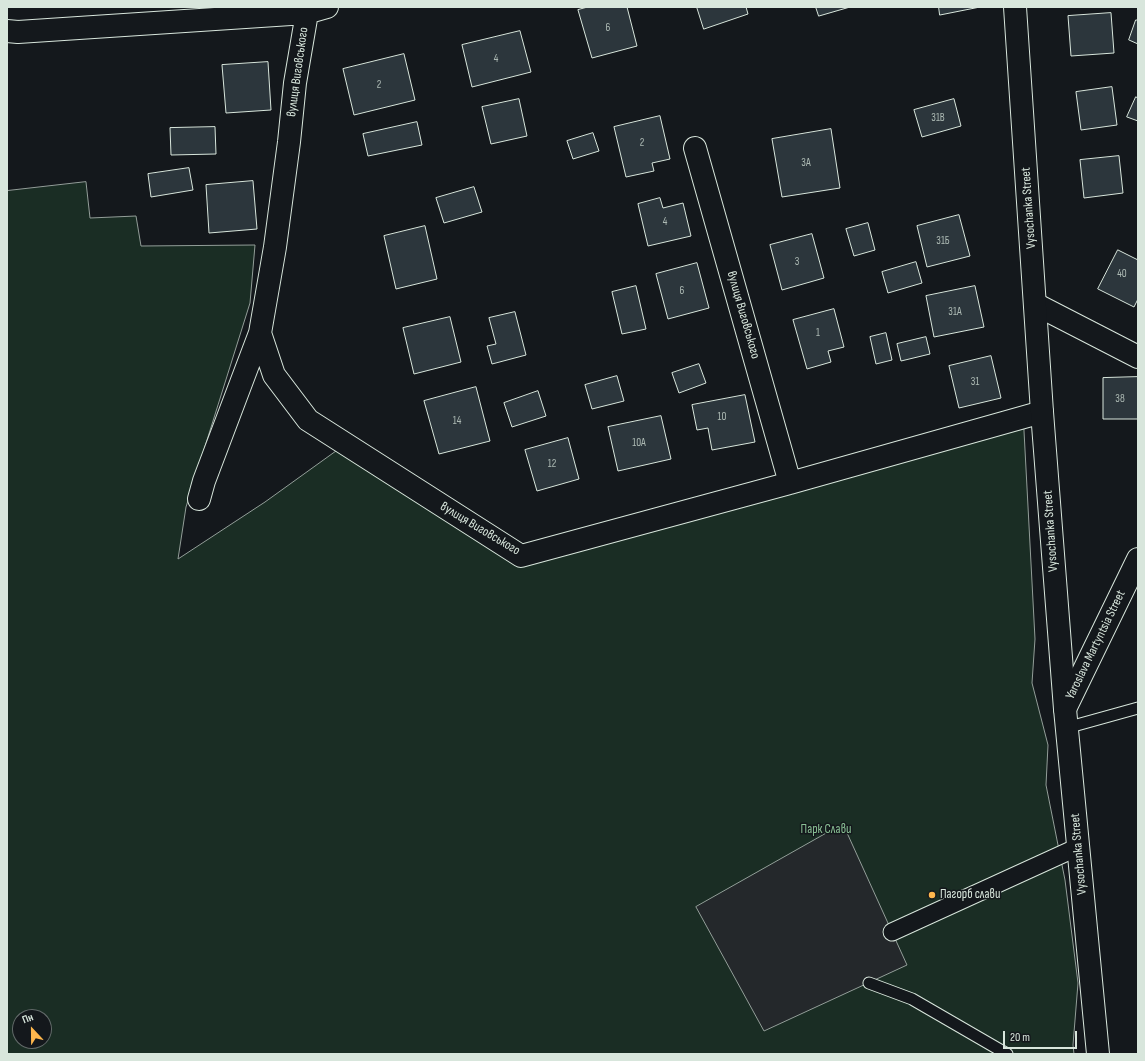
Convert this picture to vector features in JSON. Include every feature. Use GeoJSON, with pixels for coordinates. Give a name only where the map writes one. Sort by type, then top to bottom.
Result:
{"type":"FeatureCollection","features":[{"type":"Feature","properties":{"kind":"street","name":"Vysochanka Street"},"geometry":{"type":"LineString","coordinates":[[1015,7],[1042,412],[1065,718],[1098,1054]]}},
{"type":"Feature","properties":{"kind":"street","name":"вулиця Виговського"},"geometry":{"type":"LineString","coordinates":[[7,31],[18,32],[313,9],[295,83],[275,247],[260,333],[204,481],[199,499]]}},
{"type":"Feature","properties":{"kind":"street","name":"вулиця Виговського"},"geometry":{"type":"LineString","coordinates":[[695,148],[790,483]]}},
{"type":"Feature","properties":{"kind":"street"},"geometry":{"type":"LineString","coordinates":[[1035,304],[1138,358]]}},
{"type":"Feature","properties":{"kind":"street","name":"вулиця Виговського"},"geometry":{"type":"LineString","coordinates":[[260,333],[274,375],[308,420],[521,556],[790,483],[1042,412]]}},
{"type":"Feature","properties":{"kind":"street","name":"Yaroslava Martyntsia Street"},"geometry":{"type":"LineString","coordinates":[[1065,718],[1138,559]]}},
{"type":"Feature","properties":{"kind":"street"},"geometry":{"type":"LineString","coordinates":[[892,932],[1078,847]]}},
{"type":"Feature","properties":{"kind":"lane"},"geometry":{"type":"LineString","coordinates":[[1065,718],[1138,708]]}},
{"type":"Feature","properties":{"kind":"lane"},"geometry":{"type":"LineString","coordinates":[[869,983],[912,999],[1007,1054]]}},
{"type":"Feature","properties":{"kind":"green space","name":"Парк Слави"},"geometry":{"type":"Polygon","coordinates":[[[86,182],[90,218],[136,216],[141,246],[255,245],[250,303],[186,507],[178,559],[265,502],[354,438],[527,550],[1023,412],[1035,639],[1032,683],[1048,745],[1046,785],[1065,880],[1078,983],[1073,1045],[1074,1054],[7,1054],[7,191],[86,182]]]}},
{"type":"Feature","properties":{"kind":"shaded area"},"geometry":{"type":"Polygon","coordinates":[[[843,824],[907,965],[764,1031],[696,907],[843,824]]]}},
{"type":"Feature","properties":{"kind":"building"},"geometry":{"type":"Polygon","coordinates":[[[588,7],[627,7],[637,46],[592,58],[578,10],[588,7]]]}},
{"type":"Feature","properties":{"kind":"building"},"geometry":{"type":"Polygon","coordinates":[[[697,7],[746,7],[748,14],[704,29],[697,7]]]}},
{"type":"Feature","properties":{"kind":"building"},"geometry":{"type":"Polygon","coordinates":[[[816,7],[850,7],[819,16],[816,7]]]}},
{"type":"Feature","properties":{"kind":"building"},"geometry":{"type":"Polygon","coordinates":[[[939,7],[980,7],[940,15],[939,7]]]}},
{"type":"Feature","properties":{"kind":"building"},"geometry":{"type":"Polygon","coordinates":[[[1111,13],[1114,53],[1071,56],[1068,16],[1111,13]]]}},
{"type":"Feature","properties":{"kind":"building"},"geometry":{"type":"Polygon","coordinates":[[[1136,20],[1138,20],[1138,44],[1129,40],[1136,20]]]}},
{"type":"Feature","properties":{"kind":"building"},"geometry":{"type":"Polygon","coordinates":[[[520,31],[531,72],[472,87],[462,45],[520,31]]]}},
{"type":"Feature","properties":{"kind":"building"},"geometry":{"type":"Polygon","coordinates":[[[404,54],[415,100],[354,115],[343,69],[404,54]]]}},
{"type":"Feature","properties":{"kind":"building"},"geometry":{"type":"Polygon","coordinates":[[[268,62],[271,110],[226,113],[222,65],[268,62]]]}},
{"type":"Feature","properties":{"kind":"building"},"geometry":{"type":"Polygon","coordinates":[[[1112,87],[1117,125],[1081,130],[1076,92],[1112,87]]]}},
{"type":"Feature","properties":{"kind":"building"},"geometry":{"type":"Polygon","coordinates":[[[1136,97],[1138,98],[1138,121],[1127,117],[1136,97]]]}},
{"type":"Feature","properties":{"kind":"building"},"geometry":{"type":"Polygon","coordinates":[[[519,99],[527,136],[491,144],[482,107],[519,99]]]}},
{"type":"Feature","properties":{"kind":"building"},"geometry":{"type":"Polygon","coordinates":[[[954,99],[961,126],[922,137],[914,110],[954,99]]]}},
{"type":"Feature","properties":{"kind":"building"},"geometry":{"type":"Polygon","coordinates":[[[660,116],[670,159],[652,163],[654,171],[626,177],[614,127],[660,116]]]}},
{"type":"Feature","properties":{"kind":"building"},"geometry":{"type":"Polygon","coordinates":[[[417,122],[422,145],[368,156],[363,134],[417,122]]]}},
{"type":"Feature","properties":{"kind":"building"},"geometry":{"type":"Polygon","coordinates":[[[215,127],[216,154],[171,155],[170,128],[215,127]]]}},
{"type":"Feature","properties":{"kind":"building"},"geometry":{"type":"Polygon","coordinates":[[[831,129],[840,188],[782,197],[772,139],[831,129]]]}},
{"type":"Feature","properties":{"kind":"building"},"geometry":{"type":"Polygon","coordinates":[[[593,133],[599,151],[573,159],[567,141],[593,133]]]}},
{"type":"Feature","properties":{"kind":"building"},"geometry":{"type":"Polygon","coordinates":[[[1119,156],[1123,193],[1084,198],[1080,160],[1119,156]]]}},
{"type":"Feature","properties":{"kind":"building"},"geometry":{"type":"Polygon","coordinates":[[[189,168],[193,190],[151,197],[148,174],[189,168]]]}},
{"type":"Feature","properties":{"kind":"building"},"geometry":{"type":"Polygon","coordinates":[[[253,181],[257,229],[209,233],[206,185],[253,181]]]}},
{"type":"Feature","properties":{"kind":"building"},"geometry":{"type":"Polygon","coordinates":[[[474,187],[482,212],[444,223],[436,198],[474,187]]]}},
{"type":"Feature","properties":{"kind":"building"},"geometry":{"type":"Polygon","coordinates":[[[660,198],[663,208],[683,203],[691,236],[648,246],[638,204],[660,198]]]}},
{"type":"Feature","properties":{"kind":"building"},"geometry":{"type":"Polygon","coordinates":[[[959,215],[970,256],[927,267],[917,226],[959,215]]]}},
{"type":"Feature","properties":{"kind":"building"},"geometry":{"type":"Polygon","coordinates":[[[868,223],[875,250],[854,256],[846,229],[868,223]]]}},
{"type":"Feature","properties":{"kind":"building"},"geometry":{"type":"Polygon","coordinates":[[[425,226],[437,279],[396,289],[384,236],[425,226]]]}},
{"type":"Feature","properties":{"kind":"building"},"geometry":{"type":"Polygon","coordinates":[[[812,234],[824,278],[782,290],[770,245],[812,234]]]}},
{"type":"Feature","properties":{"kind":"building"},"geometry":{"type":"Polygon","coordinates":[[[1118,250],[1138,260],[1138,299],[1134,307],[1098,289],[1118,250]]]}},
{"type":"Feature","properties":{"kind":"building"},"geometry":{"type":"Polygon","coordinates":[[[916,262],[922,283],[888,293],[882,272],[916,262]]]}},
{"type":"Feature","properties":{"kind":"building"},"geometry":{"type":"Polygon","coordinates":[[[697,263],[709,308],[668,319],[656,274],[697,263]]]}},
{"type":"Feature","properties":{"kind":"building"},"geometry":{"type":"Polygon","coordinates":[[[636,286],[646,329],[622,334],[612,292],[636,286]]]}},
{"type":"Feature","properties":{"kind":"building"},"geometry":{"type":"Polygon","coordinates":[[[975,286],[984,327],[934,337],[926,296],[975,286]]]}},
{"type":"Feature","properties":{"kind":"building"},"geometry":{"type":"Polygon","coordinates":[[[834,309],[844,347],[828,351],[831,362],[807,369],[793,320],[834,309]]]}},
{"type":"Feature","properties":{"kind":"building"},"geometry":{"type":"Polygon","coordinates":[[[515,312],[526,355],[492,364],[487,346],[496,344],[489,318],[515,312]]]}},
{"type":"Feature","properties":{"kind":"building"},"geometry":{"type":"Polygon","coordinates":[[[450,317],[461,362],[414,374],[403,328],[450,317]]]}},
{"type":"Feature","properties":{"kind":"building"},"geometry":{"type":"Polygon","coordinates":[[[886,333],[892,360],[876,364],[870,337],[886,333]]]}},
{"type":"Feature","properties":{"kind":"building"},"geometry":{"type":"Polygon","coordinates":[[[926,337],[930,354],[901,361],[897,344],[926,337]]]}},
{"type":"Feature","properties":{"kind":"building"},"geometry":{"type":"Polygon","coordinates":[[[991,356],[1001,398],[959,408],[949,366],[991,356]]]}},
{"type":"Feature","properties":{"kind":"building"},"geometry":{"type":"Polygon","coordinates":[[[699,364],[706,383],[679,393],[672,373],[699,364]]]}},
{"type":"Feature","properties":{"kind":"building"},"geometry":{"type":"Polygon","coordinates":[[[617,376],[624,401],[592,409],[585,385],[617,376]]]}},
{"type":"Feature","properties":{"kind":"building"},"geometry":{"type":"Polygon","coordinates":[[[1138,377],[1138,419],[1103,419],[1103,378],[1138,377]]]}},
{"type":"Feature","properties":{"kind":"building"},"geometry":{"type":"Polygon","coordinates":[[[476,387],[490,441],[439,454],[424,401],[476,387]]]}},
{"type":"Feature","properties":{"kind":"building"},"geometry":{"type":"Polygon","coordinates":[[[538,391],[546,416],[512,427],[504,403],[538,391]]]}},
{"type":"Feature","properties":{"kind":"building"},"geometry":{"type":"Polygon","coordinates":[[[745,395],[755,442],[712,450],[708,428],[697,430],[692,405],[745,395]]]}},
{"type":"Feature","properties":{"kind":"building"},"geometry":{"type":"Polygon","coordinates":[[[661,416],[671,459],[618,471],[608,427],[661,416]]]}},
{"type":"Feature","properties":{"kind":"building"},"geometry":{"type":"Polygon","coordinates":[[[568,438],[579,479],[537,491],[525,450],[568,438]]]}},
{"type":"Feature","properties":{"kind":"place","name":"Пагорб слави"},"geometry":{"type":"Point","coordinates":[932,895]}}]}
